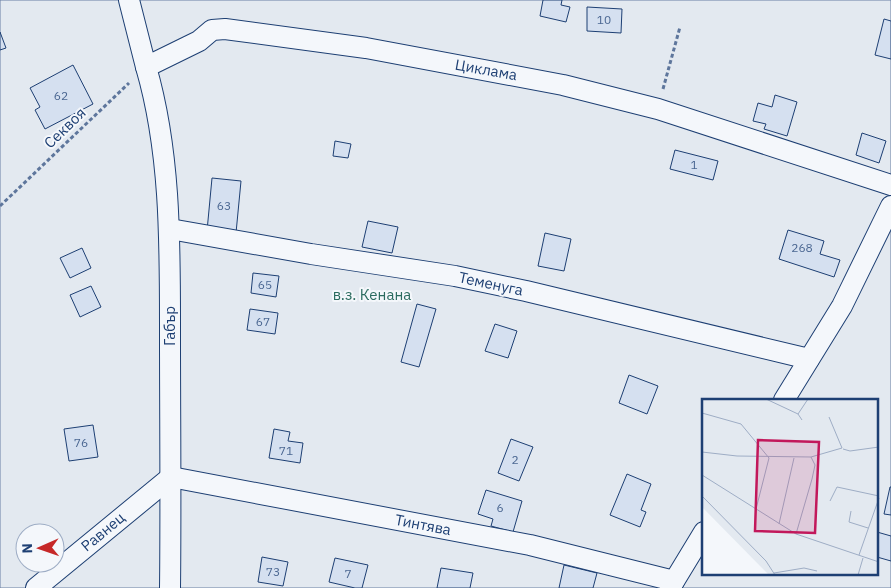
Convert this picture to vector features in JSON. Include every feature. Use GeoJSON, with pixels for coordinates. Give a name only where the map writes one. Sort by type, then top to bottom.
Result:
{"type":"FeatureCollection","features":[{"type":"Feature","properties":{"kind":"street"},"geometry":{"type":"LineString","coordinates":[[129,0],[146,67]]}},
{"type":"Feature","properties":{"kind":"street","name":"Циклама"},"geometry":{"type":"LineString","coordinates":[[146,67],[199,41],[212,30],[225,29],[366,48],[564,85],[658,109],[891,185]]}},
{"type":"Feature","properties":{"kind":"street","name":"Габър"},"geometry":{"type":"LineString","coordinates":[[146,67],[154,93],[170,229],[170,588]]}},
{"type":"Feature","properties":{"kind":"street"},"geometry":{"type":"LineString","coordinates":[[785,399],[842,306],[891,206]]}},
{"type":"Feature","properties":{"kind":"street","name":"Теменуга"},"geometry":{"type":"LineString","coordinates":[[170,229],[464,278],[526,291],[809,359]]}},
{"type":"Feature","properties":{"kind":"street","name":"Тинтява"},"geometry":{"type":"LineString","coordinates":[[171,476],[530,545],[672,585]]}},
{"type":"Feature","properties":{"kind":"street","name":"Равнец"},"geometry":{"type":"LineString","coordinates":[[36,588],[171,476]]}},
{"type":"Feature","properties":{"kind":"street"},"geometry":{"type":"LineString","coordinates":[[672,585],[702,535]]}},
{"type":"Feature","properties":{"kind":"path"},"geometry":{"type":"LineString","coordinates":[[658,109],[680,27]]}},
{"type":"Feature","properties":{"kind":"path","name":"Секвоя"},"geometry":{"type":"LineString","coordinates":[[0,206],[146,67]]}},
{"type":"Feature","properties":{"kind":"green space","name":"в.з. Кенана"},"geometry":{"type":"Polygon","coordinates":[[[0,0],[891,0],[891,588],[0,588],[0,0]]]}},
{"type":"Feature","properties":{"kind":"building"},"geometry":{"type":"Polygon","coordinates":[[[543,0],[562,0],[561,5],[570,7],[566,22],[540,16],[543,0]]]}},
{"type":"Feature","properties":{"kind":"building"},"geometry":{"type":"Polygon","coordinates":[[[587,7],[622,9],[621,33],[587,31],[587,7]]]}},
{"type":"Feature","properties":{"kind":"building"},"geometry":{"type":"Polygon","coordinates":[[[884,19],[891,21],[891,59],[875,55],[884,19]]]}},
{"type":"Feature","properties":{"kind":"building"},"geometry":{"type":"Polygon","coordinates":[[[0,32],[6,48],[0,50],[0,32]]]}},
{"type":"Feature","properties":{"kind":"building"},"geometry":{"type":"Polygon","coordinates":[[[73,65],[93,104],[45,129],[35,110],[40,107],[30,88],[73,65]]]}},
{"type":"Feature","properties":{"kind":"building"},"geometry":{"type":"Polygon","coordinates":[[[775,95],[797,102],[787,136],[764,129],[766,124],[753,121],[758,103],[772,107],[775,95]]]}},
{"type":"Feature","properties":{"kind":"building"},"geometry":{"type":"Polygon","coordinates":[[[862,133],[886,141],[879,163],[856,155],[862,133]]]}},
{"type":"Feature","properties":{"kind":"building"},"geometry":{"type":"Polygon","coordinates":[[[335,141],[351,144],[348,158],[333,156],[335,141]]]}},
{"type":"Feature","properties":{"kind":"building"},"geometry":{"type":"Polygon","coordinates":[[[675,150],[718,161],[713,180],[670,169],[675,150]]]}},
{"type":"Feature","properties":{"kind":"building"},"geometry":{"type":"Polygon","coordinates":[[[212,178],[241,181],[236,233],[207,231],[212,178]]]}},
{"type":"Feature","properties":{"kind":"building"},"geometry":{"type":"Polygon","coordinates":[[[368,221],[398,227],[392,253],[362,247],[368,221]]]}},
{"type":"Feature","properties":{"kind":"building"},"geometry":{"type":"Polygon","coordinates":[[[788,230],[824,241],[820,254],[840,260],[834,277],[779,259],[788,230]]]}},
{"type":"Feature","properties":{"kind":"building"},"geometry":{"type":"Polygon","coordinates":[[[545,233],[571,239],[564,271],[538,266],[545,233]]]}},
{"type":"Feature","properties":{"kind":"building"},"geometry":{"type":"Polygon","coordinates":[[[82,248],[91,268],[70,278],[60,258],[82,248]]]}},
{"type":"Feature","properties":{"kind":"building"},"geometry":{"type":"Polygon","coordinates":[[[253,273],[279,276],[276,297],[251,293],[253,273]]]}},
{"type":"Feature","properties":{"kind":"building"},"geometry":{"type":"Polygon","coordinates":[[[91,286],[101,307],[80,317],[70,295],[91,286]]]}},
{"type":"Feature","properties":{"kind":"building"},"geometry":{"type":"Polygon","coordinates":[[[417,304],[436,309],[419,367],[401,362],[417,304]]]}},
{"type":"Feature","properties":{"kind":"building"},"geometry":{"type":"Polygon","coordinates":[[[250,309],[278,313],[275,334],[247,330],[250,309]]]}},
{"type":"Feature","properties":{"kind":"building"},"geometry":{"type":"Polygon","coordinates":[[[495,324],[517,331],[508,358],[485,351],[495,324]]]}},
{"type":"Feature","properties":{"kind":"building"},"geometry":{"type":"Polygon","coordinates":[[[629,375],[658,386],[647,414],[619,403],[629,375]]]}},
{"type":"Feature","properties":{"kind":"building"},"geometry":{"type":"Polygon","coordinates":[[[93,425],[98,457],[69,461],[64,429],[93,425]]]}},
{"type":"Feature","properties":{"kind":"building"},"geometry":{"type":"Polygon","coordinates":[[[274,429],[290,432],[288,441],[303,443],[300,463],[269,458],[274,429]]]}},
{"type":"Feature","properties":{"kind":"building"},"geometry":{"type":"Polygon","coordinates":[[[511,439],[533,447],[519,481],[498,473],[511,439]]]}},
{"type":"Feature","properties":{"kind":"building"},"geometry":{"type":"Polygon","coordinates":[[[627,474],[651,484],[641,510],[646,512],[640,527],[610,515],[627,474]]]}},
{"type":"Feature","properties":{"kind":"building"},"geometry":{"type":"Polygon","coordinates":[[[891,487],[891,515],[884,514],[891,487]]]}},
{"type":"Feature","properties":{"kind":"building"},"geometry":{"type":"Polygon","coordinates":[[[486,490],[522,501],[513,532],[491,526],[493,519],[478,514],[486,490]]]}},
{"type":"Feature","properties":{"kind":"building"},"geometry":{"type":"Polygon","coordinates":[[[878,532],[891,536],[891,561],[878,557],[878,532]]]}},
{"type":"Feature","properties":{"kind":"building"},"geometry":{"type":"Polygon","coordinates":[[[262,557],[288,562],[283,586],[258,582],[262,557]]]}},
{"type":"Feature","properties":{"kind":"building"},"geometry":{"type":"Polygon","coordinates":[[[335,558],[368,565],[362,588],[329,582],[335,558]]]}},
{"type":"Feature","properties":{"kind":"building"},"geometry":{"type":"Polygon","coordinates":[[[564,565],[597,573],[593,588],[559,588],[564,565]]]}},
{"type":"Feature","properties":{"kind":"building"},"geometry":{"type":"Polygon","coordinates":[[[441,568],[473,573],[470,588],[437,588],[441,568]]]}}]}
